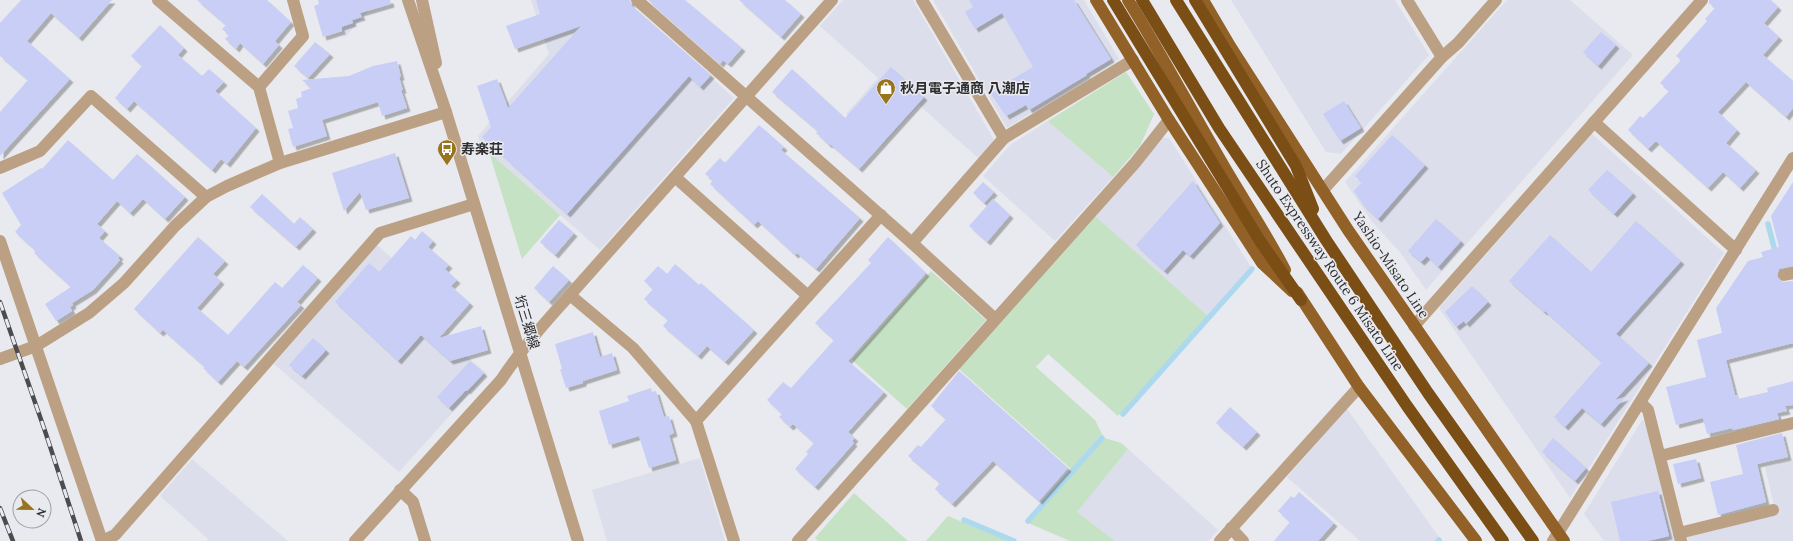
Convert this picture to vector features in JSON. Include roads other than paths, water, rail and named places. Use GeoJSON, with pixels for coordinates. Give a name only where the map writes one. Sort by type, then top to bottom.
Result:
{"type":"FeatureCollection","features":[{"type":"Feature","properties":{"kind":"highway"},"geometry":{"type":"LineString","coordinates":[[1113,0],[1260,242],[1301,300]]}},
{"type":"Feature","properties":{"kind":"highway","name":"Shuto Expressway Route 6 Misato Line"},"geometry":{"type":"LineString","coordinates":[[1142,0],[1219,128],[1407,406],[1502,541]]}},
{"type":"Feature","properties":{"kind":"highway","name":"Shuto Expressway Route 6 Misato Line"},"geometry":{"type":"LineString","coordinates":[[1176,0],[1326,240],[1428,393],[1533,541]]}},
{"type":"Feature","properties":{"kind":"highway"},"geometry":{"type":"LineString","coordinates":[[1195,0],[1296,166],[1326,240]]}},
{"type":"Feature","properties":{"kind":"main road"},"geometry":{"type":"LineString","coordinates":[[1096,0],[1169,120],[1262,263],[1301,300]]}},
{"type":"Feature","properties":{"kind":"main road"},"geometry":{"type":"LineString","coordinates":[[1128,0],[1225,168],[1267,235],[1301,300],[1359,387],[1476,541]]}},
{"type":"Feature","properties":{"kind":"main road","name":"Yashio-Misato Line"},"geometry":{"type":"LineString","coordinates":[[1203,0],[1230,46],[1323,190],[1558,538]]}},
{"type":"Feature","properties":{"kind":"street"},"geometry":{"type":"LineString","coordinates":[[158,0],[259,87],[280,162]]}},
{"type":"Feature","properties":{"kind":"street"},"geometry":{"type":"LineString","coordinates":[[259,87],[303,36],[293,0]]}},
{"type":"Feature","properties":{"kind":"street","name":"垳三郷線"},"geometry":{"type":"LineString","coordinates":[[408,0],[446,112],[578,541]]}},
{"type":"Feature","properties":{"kind":"street","name":"垳三郷線"},"geometry":{"type":"LineString","coordinates":[[422,0],[446,112]]}},
{"type":"Feature","properties":{"kind":"street"},"geometry":{"type":"LineString","coordinates":[[637,0],[881,215],[995,319]]}},
{"type":"Feature","properties":{"kind":"street"},"geometry":{"type":"LineString","coordinates":[[355,541],[500,380],[520,351],[832,0]]}},
{"type":"Feature","properties":{"kind":"street"},"geometry":{"type":"LineString","coordinates":[[922,0],[1004,138]]}},
{"type":"Feature","properties":{"kind":"street"},"geometry":{"type":"LineString","coordinates":[[1407,0],[1442,57]]}},
{"type":"Feature","properties":{"kind":"street"},"geometry":{"type":"LineString","coordinates":[[1323,190],[1442,57],[1458,43],[1496,0]]}},
{"type":"Feature","properties":{"kind":"street"},"geometry":{"type":"LineString","coordinates":[[1414,326],[1702,0]]}},
{"type":"Feature","properties":{"kind":"street"},"geometry":{"type":"LineString","coordinates":[[912,243],[1004,138],[1133,60]]}},
{"type":"Feature","properties":{"kind":"street"},"geometry":{"type":"LineString","coordinates":[[0,168],[40,151],[91,96],[206,197]]}},
{"type":"Feature","properties":{"kind":"street"},"geometry":{"type":"LineString","coordinates":[[0,359],[36,346],[89,313],[110,296],[175,226],[206,197],[247,176],[280,162],[446,112]]}},
{"type":"Feature","properties":{"kind":"street"},"geometry":{"type":"LineString","coordinates":[[798,541],[1135,162],[1169,120]]}},
{"type":"Feature","properties":{"kind":"street"},"geometry":{"type":"LineString","coordinates":[[1594,122],[1736,250]]}},
{"type":"Feature","properties":{"kind":"street"},"geometry":{"type":"LineString","coordinates":[[1558,538],[1793,158]]}},
{"type":"Feature","properties":{"kind":"street"},"geometry":{"type":"LineString","coordinates":[[675,177],[808,296]]}},
{"type":"Feature","properties":{"kind":"street"},"geometry":{"type":"LineString","coordinates":[[0,241],[102,541],[115,535],[380,233],[474,204]]}},
{"type":"Feature","properties":{"kind":"street"},"geometry":{"type":"LineString","coordinates":[[696,421],[881,215]]}},
{"type":"Feature","properties":{"kind":"street"},"geometry":{"type":"LineString","coordinates":[[570,295],[634,348],[696,421],[734,541]]}},
{"type":"Feature","properties":{"kind":"street"},"geometry":{"type":"LineString","coordinates":[[1220,541],[1359,387]]}},
{"type":"Feature","properties":{"kind":"street"},"geometry":{"type":"LineString","coordinates":[[1641,403],[1648,410],[1680,537],[1773,510]]}},
{"type":"Feature","properties":{"kind":"street"},"geometry":{"type":"LineString","coordinates":[[1660,456],[1793,423]]}},
{"type":"Feature","properties":{"kind":"street"},"geometry":{"type":"LineString","coordinates":[[400,490],[413,502],[425,541]]}},
{"type":"Feature","properties":{"kind":"street"},"geometry":{"type":"LineString","coordinates":[[1231,528],[1243,541]]}},
{"type":"Feature","properties":{"kind":"waterway"},"geometry":{"type":"LineString","coordinates":[[1768,224],[1776,255]]}},
{"type":"Feature","properties":{"kind":"waterway"},"geometry":{"type":"LineString","coordinates":[[1123,414],[1252,269]]}},
{"type":"Feature","properties":{"kind":"waterway"},"geometry":{"type":"LineString","coordinates":[[1028,521],[1102,438]]}},
{"type":"Feature","properties":{"kind":"waterway"},"geometry":{"type":"LineString","coordinates":[[964,520],[1014,541]]}},
{"type":"Feature","properties":{"kind":"railway"},"geometry":{"type":"LineString","coordinates":[[0,302],[45,431],[81,541]]}},
{"type":"Feature","properties":{"kind":"railway"},"geometry":{"type":"LineString","coordinates":[[0,508],[13,541]]}},
{"type":"Feature","properties":{"kind":"place","name":"秋月電子通商 八潮店"},"geometry":{"type":"Point","coordinates":[886,105]}},
{"type":"Feature","properties":{"kind":"place","name":"寿楽荘"},"geometry":{"type":"Point","coordinates":[447,166]}}]}
